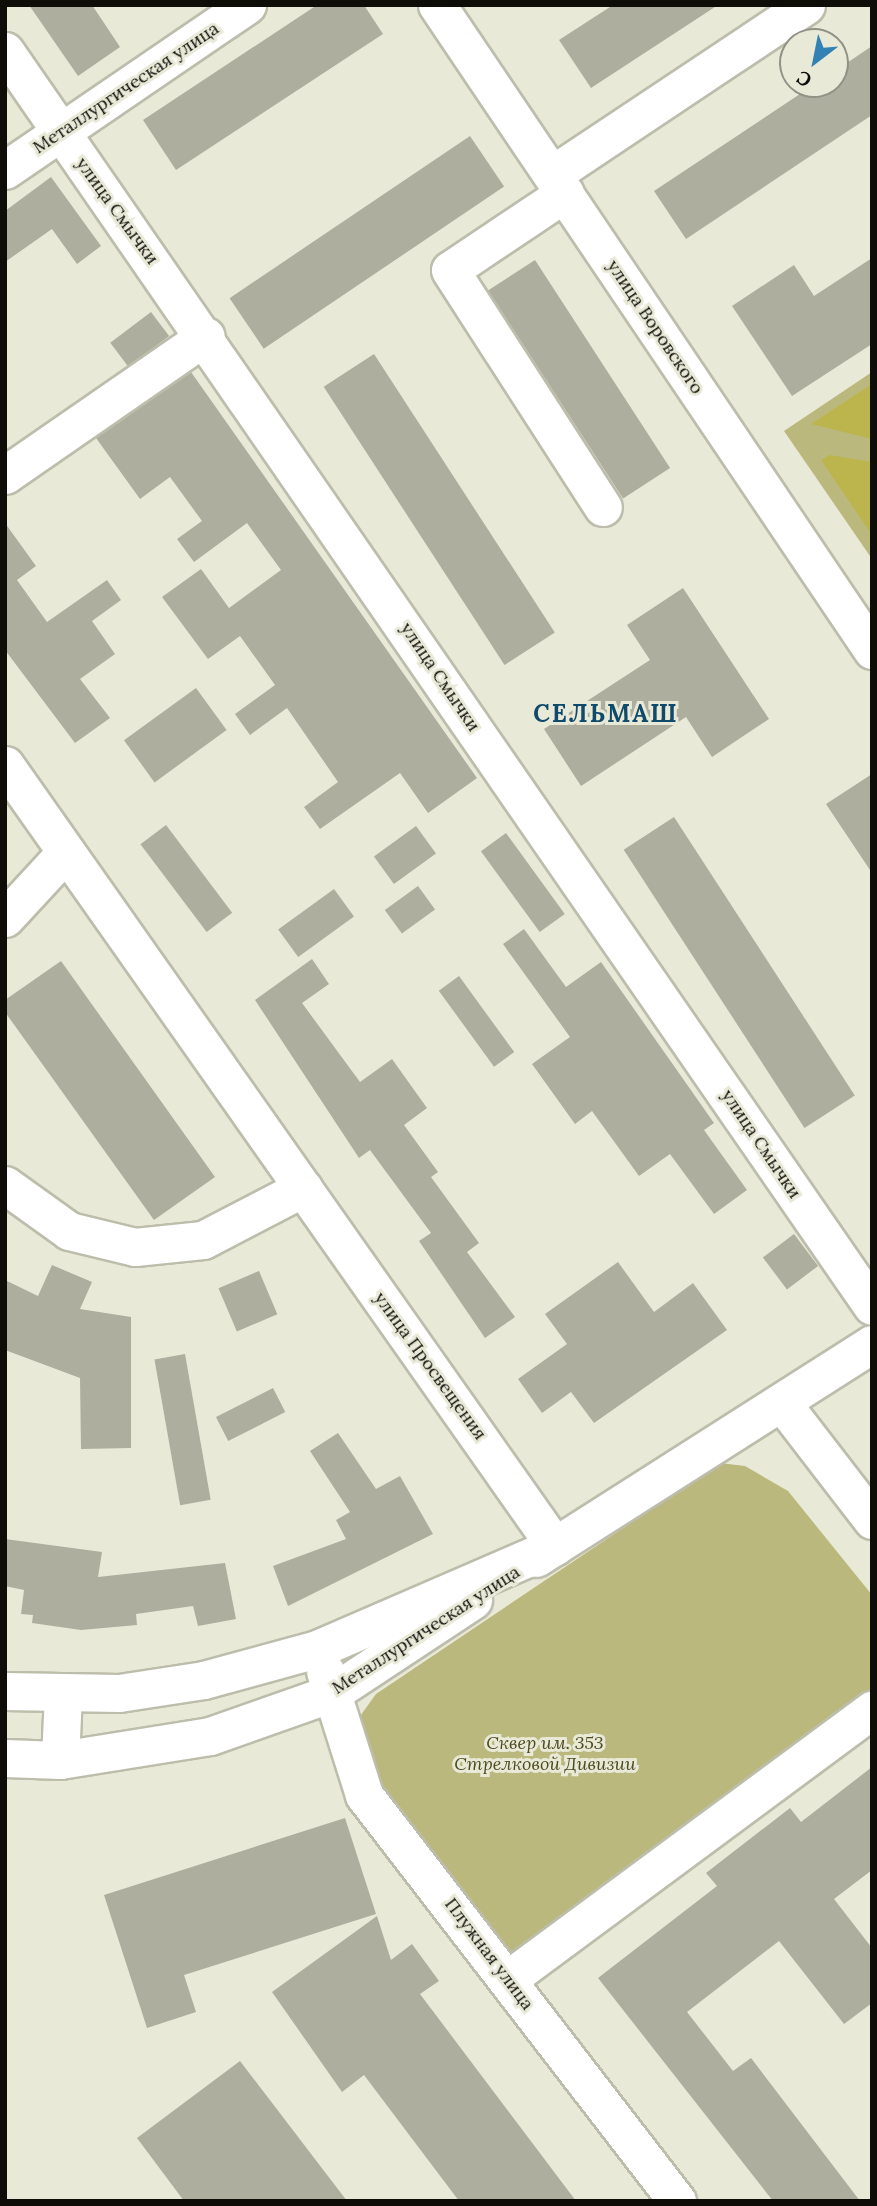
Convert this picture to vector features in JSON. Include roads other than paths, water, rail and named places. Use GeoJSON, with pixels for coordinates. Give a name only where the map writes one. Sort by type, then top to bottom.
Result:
{"type":"FeatureCollection","features":[{"type":"Feature","properties":{"kind":"street","name":"Металлургическая улица"},"geometry":{"type":"LineString","coordinates":[[5,170],[247,5]]}},
{"type":"Feature","properties":{"kind":"street","name":"улица Воровского"},"geometry":{"type":"LineString","coordinates":[[437,5],[872,650]]}},
{"type":"Feature","properties":{"kind":"street"},"geometry":{"type":"LineString","coordinates":[[603,507],[450,270],[559,184],[806,5]]}},
{"type":"Feature","properties":{"kind":"street","name":"улица Смычки"},"geometry":{"type":"LineString","coordinates":[[5,51],[206,336],[872,1306]]}},
{"type":"Feature","properties":{"kind":"street"},"geometry":{"type":"LineString","coordinates":[[5,475],[206,336]]}},
{"type":"Feature","properties":{"kind":"street","name":"улица Просвещения"},"geometry":{"type":"LineString","coordinates":[[5,765],[555,1546]]}},
{"type":"Feature","properties":{"kind":"street"},"geometry":{"type":"LineString","coordinates":[[5,918],[66,852]]}},
{"type":"Feature","properties":{"kind":"street"},"geometry":{"type":"LineString","coordinates":[[5,1185],[69,1231],[135,1247],[203,1241],[303,1188]]}},
{"type":"Feature","properties":{"kind":"street","name":"Металлургическая улица"},"geometry":{"type":"LineString","coordinates":[[5,1758],[60,1760],[210,1736],[332,1693],[555,1546],[782,1404],[872,1344]]}},
{"type":"Feature","properties":{"kind":"street"},"geometry":{"type":"LineString","coordinates":[[782,1404],[872,1520]]}},
{"type":"Feature","properties":{"kind":"street","name":"Металлургическая улица"},"geometry":{"type":"LineString","coordinates":[[5,1691],[119,1693],[204,1680],[317,1649],[555,1546]]}},
{"type":"Feature","properties":{"kind":"street","name":"Плужная улица"},"geometry":{"type":"LineString","coordinates":[[317,1649],[364,1795],[677,2201]]}},
{"type":"Feature","properties":{"kind":"street"},"geometry":{"type":"LineString","coordinates":[[60,1760],[63,1693]]}},
{"type":"Feature","properties":{"kind":"street"},"geometry":{"type":"LineString","coordinates":[[508,1979],[872,1710]]}},
{"type":"Feature","properties":{"kind":"district","name":"СЕЛЬМАШ"},"geometry":{"type":"Point","coordinates":[606,714]}},
{"type":"Feature","properties":{"kind":"park label","name":"Сквер им. 353 Стрелковой Дивизии"},"geometry":{"type":"Point","coordinates":[545,1754]}}]}
